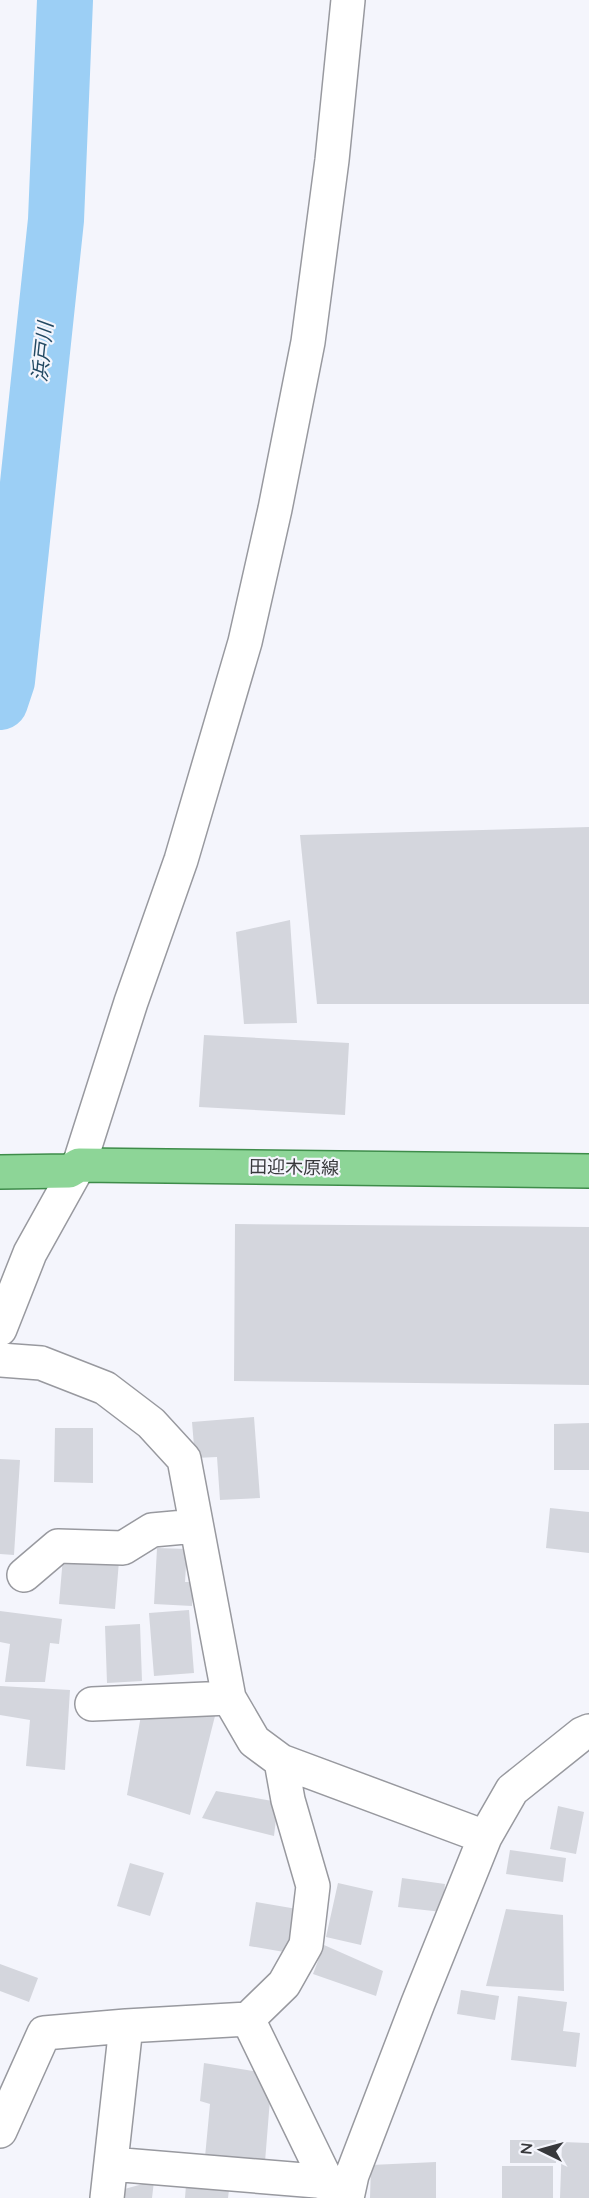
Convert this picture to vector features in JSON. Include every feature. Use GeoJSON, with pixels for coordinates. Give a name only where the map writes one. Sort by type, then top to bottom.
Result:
{"type":"FeatureCollection","features":[{"type":"Feature","properties":{"kind":"main road","name":"田迎木原線"},"geometry":{"type":"LineString","coordinates":[[0,1172],[74,1168],[589,1171]]}},
{"type":"Feature","properties":{"kind":"street"},"geometry":{"type":"LineString","coordinates":[[0,1329],[30,1253],[74,1168],[181,860],[245,642],[275,509],[308,342],[332,160],[348,0]]}},
{"type":"Feature","properties":{"kind":"street"},"geometry":{"type":"LineString","coordinates":[[0,1359],[41,1363],[105,1388],[151,1423],[184,1459],[229,1698],[254,1741],[281,1761],[485,1837]]}},
{"type":"Feature","properties":{"kind":"street"},"geometry":{"type":"LineString","coordinates":[[24,1575],[58,1545],[123,1548],[152,1530],[196,1526]]}},
{"type":"Feature","properties":{"kind":"street"},"geometry":{"type":"LineString","coordinates":[[92,1704],[229,1698]]}},
{"type":"Feature","properties":{"kind":"street"},"geometry":{"type":"LineString","coordinates":[[337,2193],[352,2175],[485,1837],[512,1790],[582,1734],[589,1731]]}},
{"type":"Feature","properties":{"kind":"street"},"geometry":{"type":"LineString","coordinates":[[0,2131],[44,2033],[248,2019],[284,1984],[306,1945],[313,1886],[296,1830],[281,1761]]}},
{"type":"Feature","properties":{"kind":"street"},"geometry":{"type":"LineString","coordinates":[[248,2019],[337,2193]]}},
{"type":"Feature","properties":{"kind":"street"},"geometry":{"type":"LineString","coordinates":[[107,2198],[126,2026]]}},
{"type":"Feature","properties":{"kind":"street"},"geometry":{"type":"LineString","coordinates":[[111,2164],[337,2193]]}},
{"type":"Feature","properties":{"kind":"building"},"geometry":{"type":"Polygon","coordinates":[[[589,827],[589,1004],[317,1004],[300,835],[589,827]]]}},
{"type":"Feature","properties":{"kind":"building"},"geometry":{"type":"Polygon","coordinates":[[[290,920],[297,1023],[244,1024],[236,932],[290,920]]]}},
{"type":"Feature","properties":{"kind":"building"},"geometry":{"type":"Polygon","coordinates":[[[204,1035],[349,1043],[345,1115],[199,1107],[204,1035]]]}},
{"type":"Feature","properties":{"kind":"building"},"geometry":{"type":"Polygon","coordinates":[[[235,1224],[589,1227],[589,1385],[234,1381],[235,1224]]]}},
{"type":"Feature","properties":{"kind":"building"},"geometry":{"type":"Polygon","coordinates":[[[254,1417],[260,1498],[220,1500],[217,1457],[195,1458],[192,1422],[254,1417]]]}},
{"type":"Feature","properties":{"kind":"building"},"geometry":{"type":"Polygon","coordinates":[[[589,1423],[589,1470],[554,1470],[554,1424],[589,1423]]]}},
{"type":"Feature","properties":{"kind":"building"},"geometry":{"type":"Polygon","coordinates":[[[55,1428],[93,1428],[93,1483],[54,1482],[55,1428]]]}},
{"type":"Feature","properties":{"kind":"building"},"geometry":{"type":"Polygon","coordinates":[[[0,1459],[20,1460],[14,1555],[0,1554],[0,1459]]]}},
{"type":"Feature","properties":{"kind":"building"},"geometry":{"type":"Polygon","coordinates":[[[550,1508],[589,1512],[589,1553],[546,1548],[550,1508]]]}},
{"type":"Feature","properties":{"kind":"building"},"geometry":{"type":"Polygon","coordinates":[[[157,1548],[187,1549],[185,1582],[193,1582],[192,1606],[154,1604],[157,1548]]]}},
{"type":"Feature","properties":{"kind":"building"},"geometry":{"type":"Polygon","coordinates":[[[63,1557],[119,1561],[115,1609],[59,1604],[63,1557]]]}},
{"type":"Feature","properties":{"kind":"building"},"geometry":{"type":"Polygon","coordinates":[[[189,1610],[194,1673],[154,1676],[149,1613],[189,1610]]]}},
{"type":"Feature","properties":{"kind":"building"},"geometry":{"type":"Polygon","coordinates":[[[0,1611],[62,1619],[59,1644],[50,1643],[45,1682],[5,1682],[10,1644],[0,1642],[0,1611]]]}},
{"type":"Feature","properties":{"kind":"building"},"geometry":{"type":"Polygon","coordinates":[[[140,1624],[142,1681],[107,1683],[105,1626],[140,1624]]]}},
{"type":"Feature","properties":{"kind":"building"},"geometry":{"type":"Polygon","coordinates":[[[0,1686],[70,1690],[65,1770],[26,1766],[30,1720],[0,1715],[0,1686]]]}},
{"type":"Feature","properties":{"kind":"building"},"geometry":{"type":"Polygon","coordinates":[[[143,1704],[215,1716],[190,1815],[127,1795],[143,1704]]]}},
{"type":"Feature","properties":{"kind":"building"},"geometry":{"type":"Polygon","coordinates":[[[216,1791],[278,1802],[274,1836],[202,1818],[216,1791]]]}},
{"type":"Feature","properties":{"kind":"building"},"geometry":{"type":"Polygon","coordinates":[[[558,1806],[584,1812],[576,1854],[550,1849],[558,1806]]]}},
{"type":"Feature","properties":{"kind":"building"},"geometry":{"type":"Polygon","coordinates":[[[510,1850],[566,1858],[563,1882],[506,1874],[510,1850]]]}},
{"type":"Feature","properties":{"kind":"building"},"geometry":{"type":"Polygon","coordinates":[[[130,1863],[164,1873],[150,1916],[117,1906],[130,1863]]]}},
{"type":"Feature","properties":{"kind":"building"},"geometry":{"type":"Polygon","coordinates":[[[402,1878],[445,1884],[442,1912],[398,1907],[402,1878]]]}},
{"type":"Feature","properties":{"kind":"building"},"geometry":{"type":"Polygon","coordinates":[[[338,1883],[373,1891],[361,1945],[326,1937],[338,1883]]]}},
{"type":"Feature","properties":{"kind":"building"},"geometry":{"type":"Polygon","coordinates":[[[256,1902],[297,1909],[290,1953],[249,1946],[256,1902]]]}},
{"type":"Feature","properties":{"kind":"building"},"geometry":{"type":"Polygon","coordinates":[[[506,1909],[563,1915],[564,1991],[486,1986],[506,1909]]]}},
{"type":"Feature","properties":{"kind":"building"},"geometry":{"type":"Polygon","coordinates":[[[324,1945],[383,1971],[376,1996],[313,1974],[324,1945]]]}},
{"type":"Feature","properties":{"kind":"building"},"geometry":{"type":"Polygon","coordinates":[[[0,1964],[38,1978],[29,2002],[0,1991],[0,1964]]]}},
{"type":"Feature","properties":{"kind":"building"},"geometry":{"type":"Polygon","coordinates":[[[461,1990],[499,1996],[495,2020],[457,2014],[461,1990]]]}},
{"type":"Feature","properties":{"kind":"building"},"geometry":{"type":"Polygon","coordinates":[[[518,1996],[567,2002],[563,2031],[580,2033],[576,2067],[511,2060],[518,1996]]]}},
{"type":"Feature","properties":{"kind":"building"},"geometry":{"type":"Polygon","coordinates":[[[204,2063],[272,2074],[265,2162],[205,2157],[210,2104],[200,2101],[204,2063]]]}},
{"type":"Feature","properties":{"kind":"building"},"geometry":{"type":"Polygon","coordinates":[[[510,2140],[556,2140],[556,2163],[510,2163],[510,2140]]]}},
{"type":"Feature","properties":{"kind":"building"},"geometry":{"type":"Polygon","coordinates":[[[562,2142],[589,2143],[589,2198],[560,2198],[562,2142]]]}},
{"type":"Feature","properties":{"kind":"building"},"geometry":{"type":"Polygon","coordinates":[[[436,2162],[436,2198],[370,2198],[371,2165],[436,2162]]]}},
{"type":"Feature","properties":{"kind":"building"},"geometry":{"type":"Polygon","coordinates":[[[502,2166],[553,2166],[553,2198],[502,2198],[502,2166]]]}},
{"type":"Feature","properties":{"kind":"building"},"geometry":{"type":"Polygon","coordinates":[[[154,2181],[152,2198],[117,2198],[117,2191],[154,2181]]]}},
{"type":"Feature","properties":{"kind":"building"},"geometry":{"type":"Polygon","coordinates":[[[186,2185],[229,2190],[228,2198],[185,2198],[186,2185]]]}},
{"type":"Feature","properties":{"kind":"waterway","name":"浜戸川"},"geometry":{"type":"LineString","coordinates":[[0,702],[7,681],[56,220],[65,0]]}}]}
